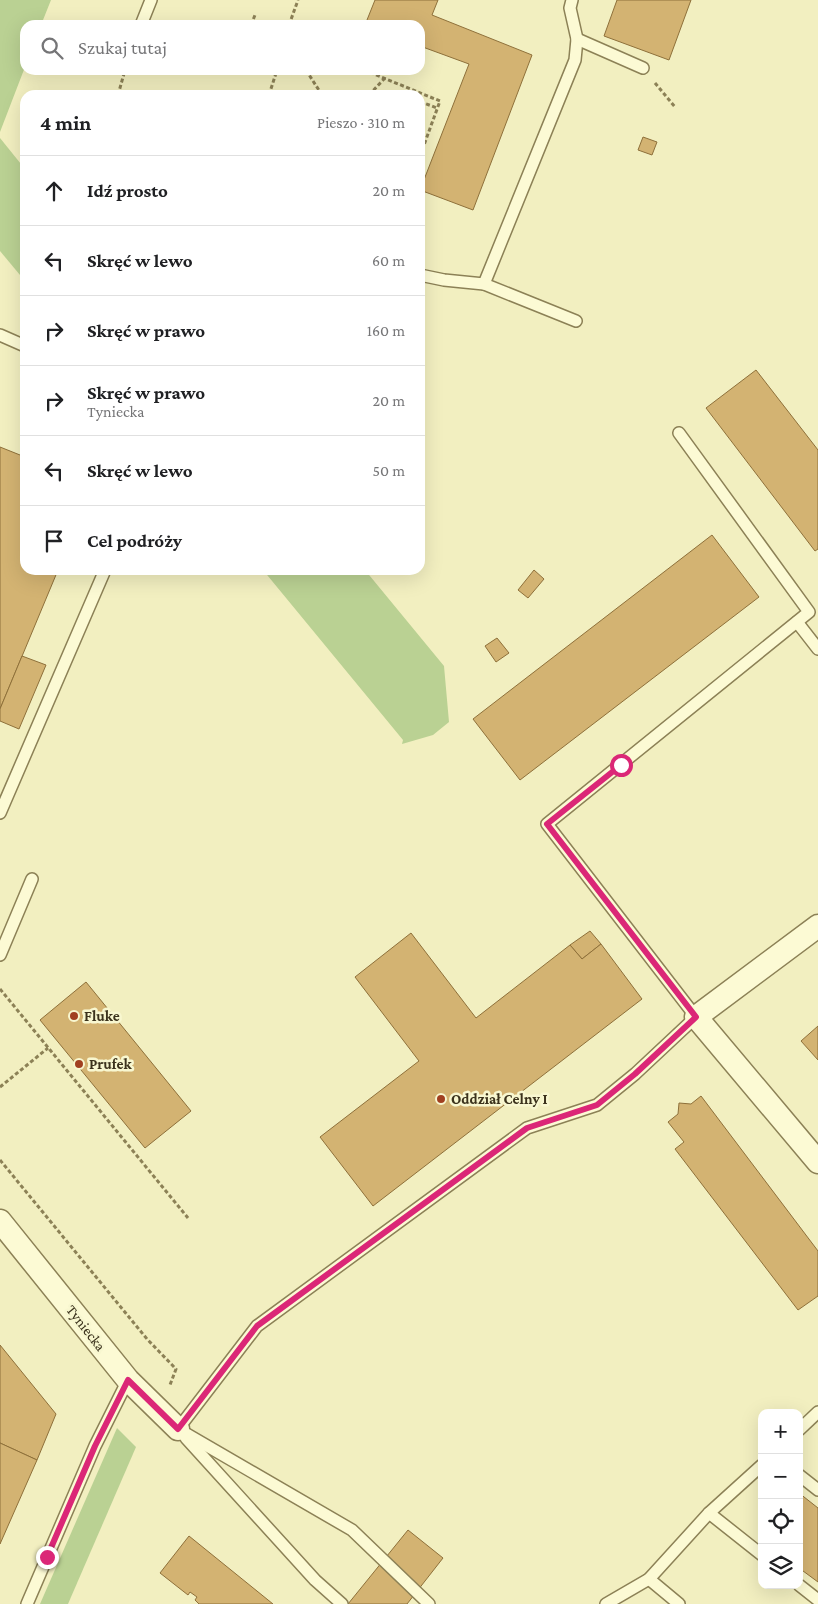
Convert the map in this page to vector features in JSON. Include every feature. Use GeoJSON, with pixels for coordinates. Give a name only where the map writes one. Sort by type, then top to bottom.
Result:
{"type":"FeatureCollection","features":[{"type":"Feature","properties":{"kind":"street"},"geometry":{"type":"LineString","coordinates":[[818,926],[696,1017],[818,1162]]}},
{"type":"Feature","properties":{"kind":"street","name":"Tyniecka"},"geometry":{"type":"LineString","coordinates":[[0,1221],[128,1380],[178,1429]]}},
{"type":"Feature","properties":{"kind":"lane"},"geometry":{"type":"LineString","coordinates":[[143,20],[151,0]]}},
{"type":"Feature","properties":{"kind":"lane"},"geometry":{"type":"LineString","coordinates":[[484,284],[575,60],[577,39],[570,8],[572,0]]}},
{"type":"Feature","properties":{"kind":"lane"},"geometry":{"type":"LineString","coordinates":[[577,39],[643,68]]}},
{"type":"Feature","properties":{"kind":"lane"},"geometry":{"type":"LineString","coordinates":[[425,276],[484,284],[576,321]]}},
{"type":"Feature","properties":{"kind":"lane"},"geometry":{"type":"LineString","coordinates":[[0,335],[20,344]]}},
{"type":"Feature","properties":{"kind":"lane"},"geometry":{"type":"LineString","coordinates":[[178,1429],[257,1326],[527,1128],[597,1105],[635,1074],[696,1017],[547,824],[809,612],[678,433]]}},
{"type":"Feature","properties":{"kind":"lane"},"geometry":{"type":"LineString","coordinates":[[0,813],[103,575]]}},
{"type":"Feature","properties":{"kind":"lane"},"geometry":{"type":"LineString","coordinates":[[797,622],[818,650]]}},
{"type":"Feature","properties":{"kind":"lane"},"geometry":{"type":"LineString","coordinates":[[0,955],[32,879]]}},
{"type":"Feature","properties":{"kind":"lane"},"geometry":{"type":"LineString","coordinates":[[27,1604],[95,1446],[128,1380]]}},
{"type":"Feature","properties":{"kind":"lane"},"geometry":{"type":"LineString","coordinates":[[803,1426],[818,1412]]}},
{"type":"Feature","properties":{"kind":"lane"},"geometry":{"type":"LineString","coordinates":[[178,1429],[315,1580],[342,1604]]}},
{"type":"Feature","properties":{"kind":"lane"},"geometry":{"type":"LineString","coordinates":[[178,1429],[352,1530],[429,1604]]}},
{"type":"Feature","properties":{"kind":"lane"},"geometry":{"type":"LineString","coordinates":[[606,1604],[649,1579],[710,1513],[758,1469]]}},
{"type":"Feature","properties":{"kind":"lane"},"geometry":{"type":"LineString","coordinates":[[803,1478],[818,1490]]}},
{"type":"Feature","properties":{"kind":"lane"},"geometry":{"type":"LineString","coordinates":[[710,1513],[758,1552]]}},
{"type":"Feature","properties":{"kind":"lane"},"geometry":{"type":"LineString","coordinates":[[649,1579],[679,1604]]}},
{"type":"Feature","properties":{"kind":"lane"},"geometry":{"type":"LineString","coordinates":[[803,1588],[818,1600]]}},
{"type":"Feature","properties":{"kind":"path"},"geometry":{"type":"LineString","coordinates":[[291,20],[298,0]]}},
{"type":"Feature","properties":{"kind":"path"},"geometry":{"type":"LineString","coordinates":[[253,20],[255,15]]}},
{"type":"Feature","properties":{"kind":"path"},"geometry":{"type":"LineString","coordinates":[[643,68],[675,107]]}},
{"type":"Feature","properties":{"kind":"path"},"geometry":{"type":"LineString","coordinates":[[119,90],[124,75]]}},
{"type":"Feature","properties":{"kind":"path"},"geometry":{"type":"LineString","coordinates":[[270,90],[275,75]]}},
{"type":"Feature","properties":{"kind":"path"},"geometry":{"type":"LineString","coordinates":[[309,75],[319,90]]}},
{"type":"Feature","properties":{"kind":"path"},"geometry":{"type":"LineString","coordinates":[[377,75],[414,90]]}},
{"type":"Feature","properties":{"kind":"path"},"geometry":{"type":"LineString","coordinates":[[374,90],[385,78]]}},
{"type":"Feature","properties":{"kind":"path"},"geometry":{"type":"LineString","coordinates":[[425,95],[440,101],[425,142]]}},
{"type":"Feature","properties":{"kind":"path"},"geometry":{"type":"LineString","coordinates":[[425,103],[437,108]]}},
{"type":"Feature","properties":{"kind":"path"},"geometry":{"type":"LineString","coordinates":[[0,989],[188,1218]]}},
{"type":"Feature","properties":{"kind":"path"},"geometry":{"type":"LineString","coordinates":[[0,1087],[48,1048]]}},
{"type":"Feature","properties":{"kind":"path"},"geometry":{"type":"LineString","coordinates":[[0,1160],[147,1339],[176,1369]]}},
{"type":"Feature","properties":{"kind":"green space"},"geometry":{"type":"Polygon","coordinates":[[[0,0],[51,0],[43,20],[20,20],[20,75],[22,75],[0,132],[0,0]]]}},
{"type":"Feature","properties":{"kind":"green space"},"geometry":{"type":"Polygon","coordinates":[[[0,138],[20,163],[20,275],[0,251],[0,138]]]}},
{"type":"Feature","properties":{"kind":"green space"},"geometry":{"type":"Polygon","coordinates":[[[267,575],[369,575],[444,666],[449,722],[433,735],[402,744],[403,740],[267,575]]]}},
{"type":"Feature","properties":{"kind":"green space"},"geometry":{"type":"Polygon","coordinates":[[[117,1428],[136,1447],[68,1604],[40,1604],[117,1428]]]}},
{"type":"Feature","properties":{"kind":"building"},"geometry":{"type":"Polygon","coordinates":[[[375,0],[438,0],[432,15],[532,55],[473,210],[425,192],[425,177],[469,64],[425,48],[425,20],[367,20],[375,0]]]}},
{"type":"Feature","properties":{"kind":"building"},"geometry":{"type":"Polygon","coordinates":[[[617,0],[691,0],[669,60],[604,36],[617,0]]]}},
{"type":"Feature","properties":{"kind":"building"},"geometry":{"type":"Polygon","coordinates":[[[643,137],[657,142],[652,155],[638,150],[643,137]]]}},
{"type":"Feature","properties":{"kind":"building"},"geometry":{"type":"Polygon","coordinates":[[[756,370],[818,450],[818,549],[815,551],[706,408],[756,370]]]}},
{"type":"Feature","properties":{"kind":"building"},"geometry":{"type":"Polygon","coordinates":[[[0,447],[20,455],[20,575],[56,575],[0,709],[0,447]]]}},
{"type":"Feature","properties":{"kind":"building"},"geometry":{"type":"Polygon","coordinates":[[[712,535],[759,597],[520,780],[473,719],[712,535]]]}},
{"type":"Feature","properties":{"kind":"building"},"geometry":{"type":"Polygon","coordinates":[[[534,570],[544,579],[528,598],[518,590],[534,570]]]}},
{"type":"Feature","properties":{"kind":"building"},"geometry":{"type":"Polygon","coordinates":[[[497,638],[509,653],[496,662],[485,646],[497,638]]]}},
{"type":"Feature","properties":{"kind":"building"},"geometry":{"type":"Polygon","coordinates":[[[22,656],[46,665],[19,729],[0,721],[0,709],[22,656]]]}},
{"type":"Feature","properties":{"kind":"building"},"geometry":{"type":"Polygon","coordinates":[[[590,931],[601,944],[582,959],[570,945],[590,931]]]}},
{"type":"Feature","properties":{"kind":"building","name":"Oddział Celny I"},"geometry":{"type":"Polygon","coordinates":[[[411,933],[476,1018],[570,945],[582,959],[601,944],[642,999],[373,1206],[320,1137],[419,1061],[355,977],[411,933]]]}},
{"type":"Feature","properties":{"kind":"building"},"geometry":{"type":"Polygon","coordinates":[[[86,982],[191,1111],[145,1148],[40,1020],[86,982]]]}},
{"type":"Feature","properties":{"kind":"building"},"geometry":{"type":"Polygon","coordinates":[[[818,1026],[818,1060],[801,1041],[818,1026]]]}},
{"type":"Feature","properties":{"kind":"building"},"geometry":{"type":"Polygon","coordinates":[[[701,1096],[818,1251],[818,1296],[798,1310],[675,1149],[684,1142],[668,1122],[678,1114],[679,1103],[691,1104],[701,1096]]]}},
{"type":"Feature","properties":{"kind":"building"},"geometry":{"type":"Polygon","coordinates":[[[0,1345],[56,1414],[37,1460],[0,1443],[0,1345]]]}},
{"type":"Feature","properties":{"kind":"building"},"geometry":{"type":"Polygon","coordinates":[[[0,1443],[37,1460],[0,1544],[0,1443]]]}},
{"type":"Feature","properties":{"kind":"building"},"geometry":{"type":"Polygon","coordinates":[[[803,1496],[818,1508],[818,1582],[803,1571],[803,1496]]]}},
{"type":"Feature","properties":{"kind":"building"},"geometry":{"type":"Polygon","coordinates":[[[408,1530],[443,1558],[407,1604],[348,1604],[408,1530]]]}},
{"type":"Feature","properties":{"kind":"building"},"geometry":{"type":"Polygon","coordinates":[[[189,1536],[273,1604],[199,1604],[195,1600],[197,1597],[190,1592],[188,1595],[160,1573],[189,1536]]]}},
{"type":"Feature","properties":{"kind":"place","name":"Fluke"},"geometry":{"type":"Point","coordinates":[74,1016]}},
{"type":"Feature","properties":{"kind":"place","name":"Prufek"},"geometry":{"type":"Point","coordinates":[79,1064]}},
{"type":"Feature","properties":{"kind":"place","name":"Oddział Celny I"},"geometry":{"type":"Point","coordinates":[441,1099]}},
{"type":"Feature","properties":{"kind":"route"},"geometry":{"type":"LineString","coordinates":[[47,1557],[95,1446],[128,1380],[178,1429],[257,1326],[527,1128],[597,1105],[635,1074],[696,1017],[547,824],[621,765]]}}]}
